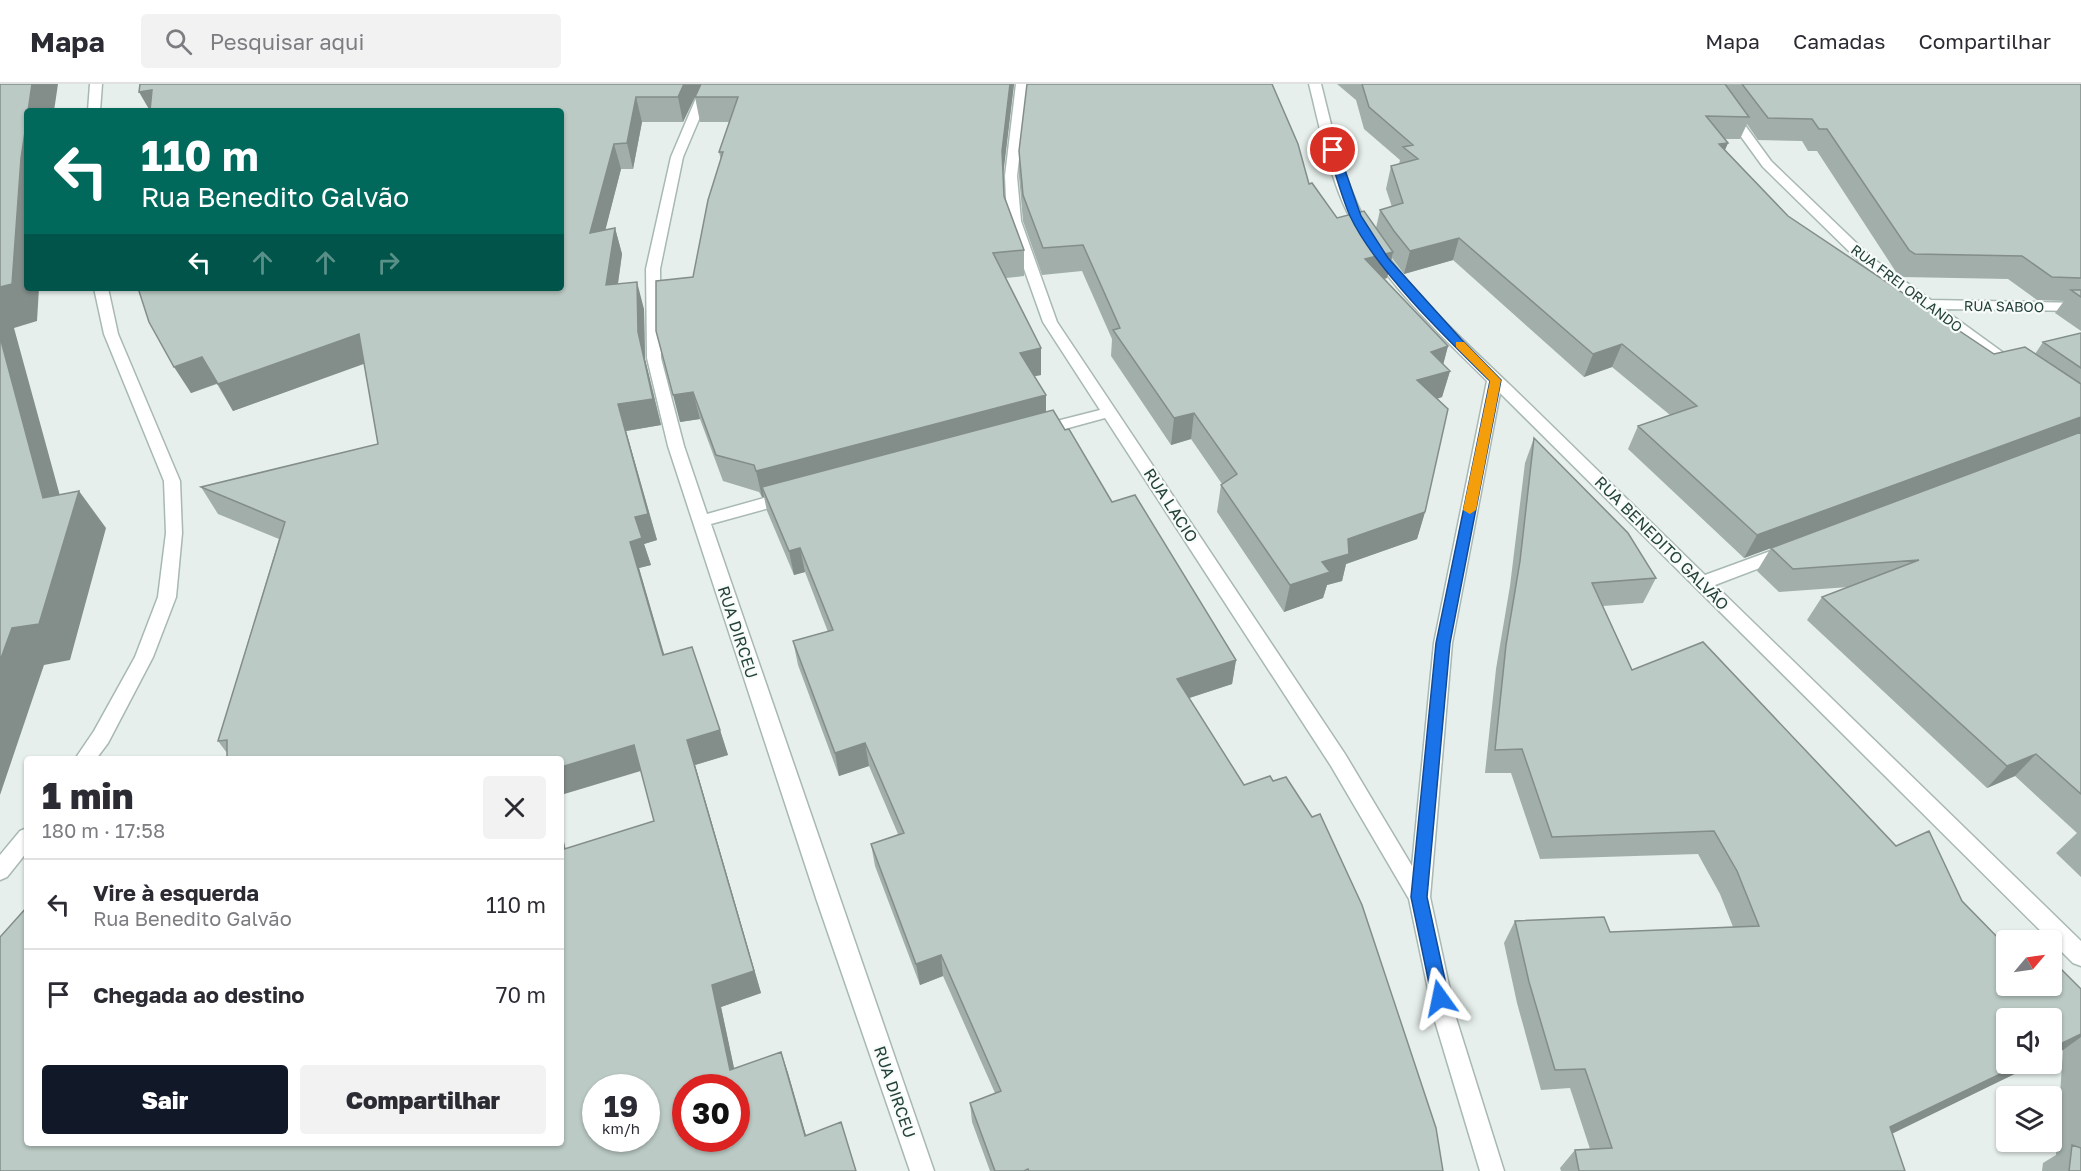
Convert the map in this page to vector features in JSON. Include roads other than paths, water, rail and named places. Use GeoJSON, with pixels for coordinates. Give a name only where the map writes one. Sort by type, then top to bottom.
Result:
{"type":"FeatureCollection","features":[{"type":"Feature","properties":{"kind":"street"},"geometry":{"type":"LineString","coordinates":[[94,108],[96,84]]}},
{"type":"Feature","properties":{"kind":"street","name":"RUA DIRCEU"},"geometry":{"type":"LineString","coordinates":[[708,84],[677,157],[653,269],[654,358],[676,446],[828,902],[922,1171]]}},
{"type":"Feature","properties":{"kind":"street","name":"RUA LACIO"},"geometry":{"type":"LineString","coordinates":[[1022,84],[1011,176],[1014,221],[1050,322],[1338,760],[1419,897]]}},
{"type":"Feature","properties":{"kind":"street","name":"RUA BENEDITO GALVÃO"},"geometry":{"type":"LineString","coordinates":[[1315,84],[1339,172],[1356,216],[1384,260],[1457,342],[2081,956]]}},
{"type":"Feature","properties":{"kind":"street","name":"RUA FREI ORLANDO"},"geometry":{"type":"LineString","coordinates":[[1709,84],[1767,164],[1867,261],[2027,375]]}},
{"type":"Feature","properties":{"kind":"street"},"geometry":{"type":"LineString","coordinates":[[87,756],[100,737],[148,647],[167,597],[174,533],[172,481],[111,334],[102,291]]}},
{"type":"Feature","properties":{"kind":"street","name":"RUA SABOO"},"geometry":{"type":"LineString","coordinates":[[1927,304],[2081,307]]}},
{"type":"Feature","properties":{"kind":"street"},"geometry":{"type":"LineString","coordinates":[[1492,1171],[1445,1018],[1419,897],[1443,643],[1496,380]]}},
{"type":"Feature","properties":{"kind":"street"},"geometry":{"type":"LineString","coordinates":[[1019,436],[1110,412]]}},
{"type":"Feature","properties":{"kind":"street"},"geometry":{"type":"LineString","coordinates":[[701,521],[803,494]]}},
{"type":"Feature","properties":{"kind":"street"},"geometry":{"type":"LineString","coordinates":[[1702,584],[1803,546]]}},
{"type":"Feature","properties":{"kind":"street"},"geometry":{"type":"LineString","coordinates":[[0,871],[24,841]]}}]}
